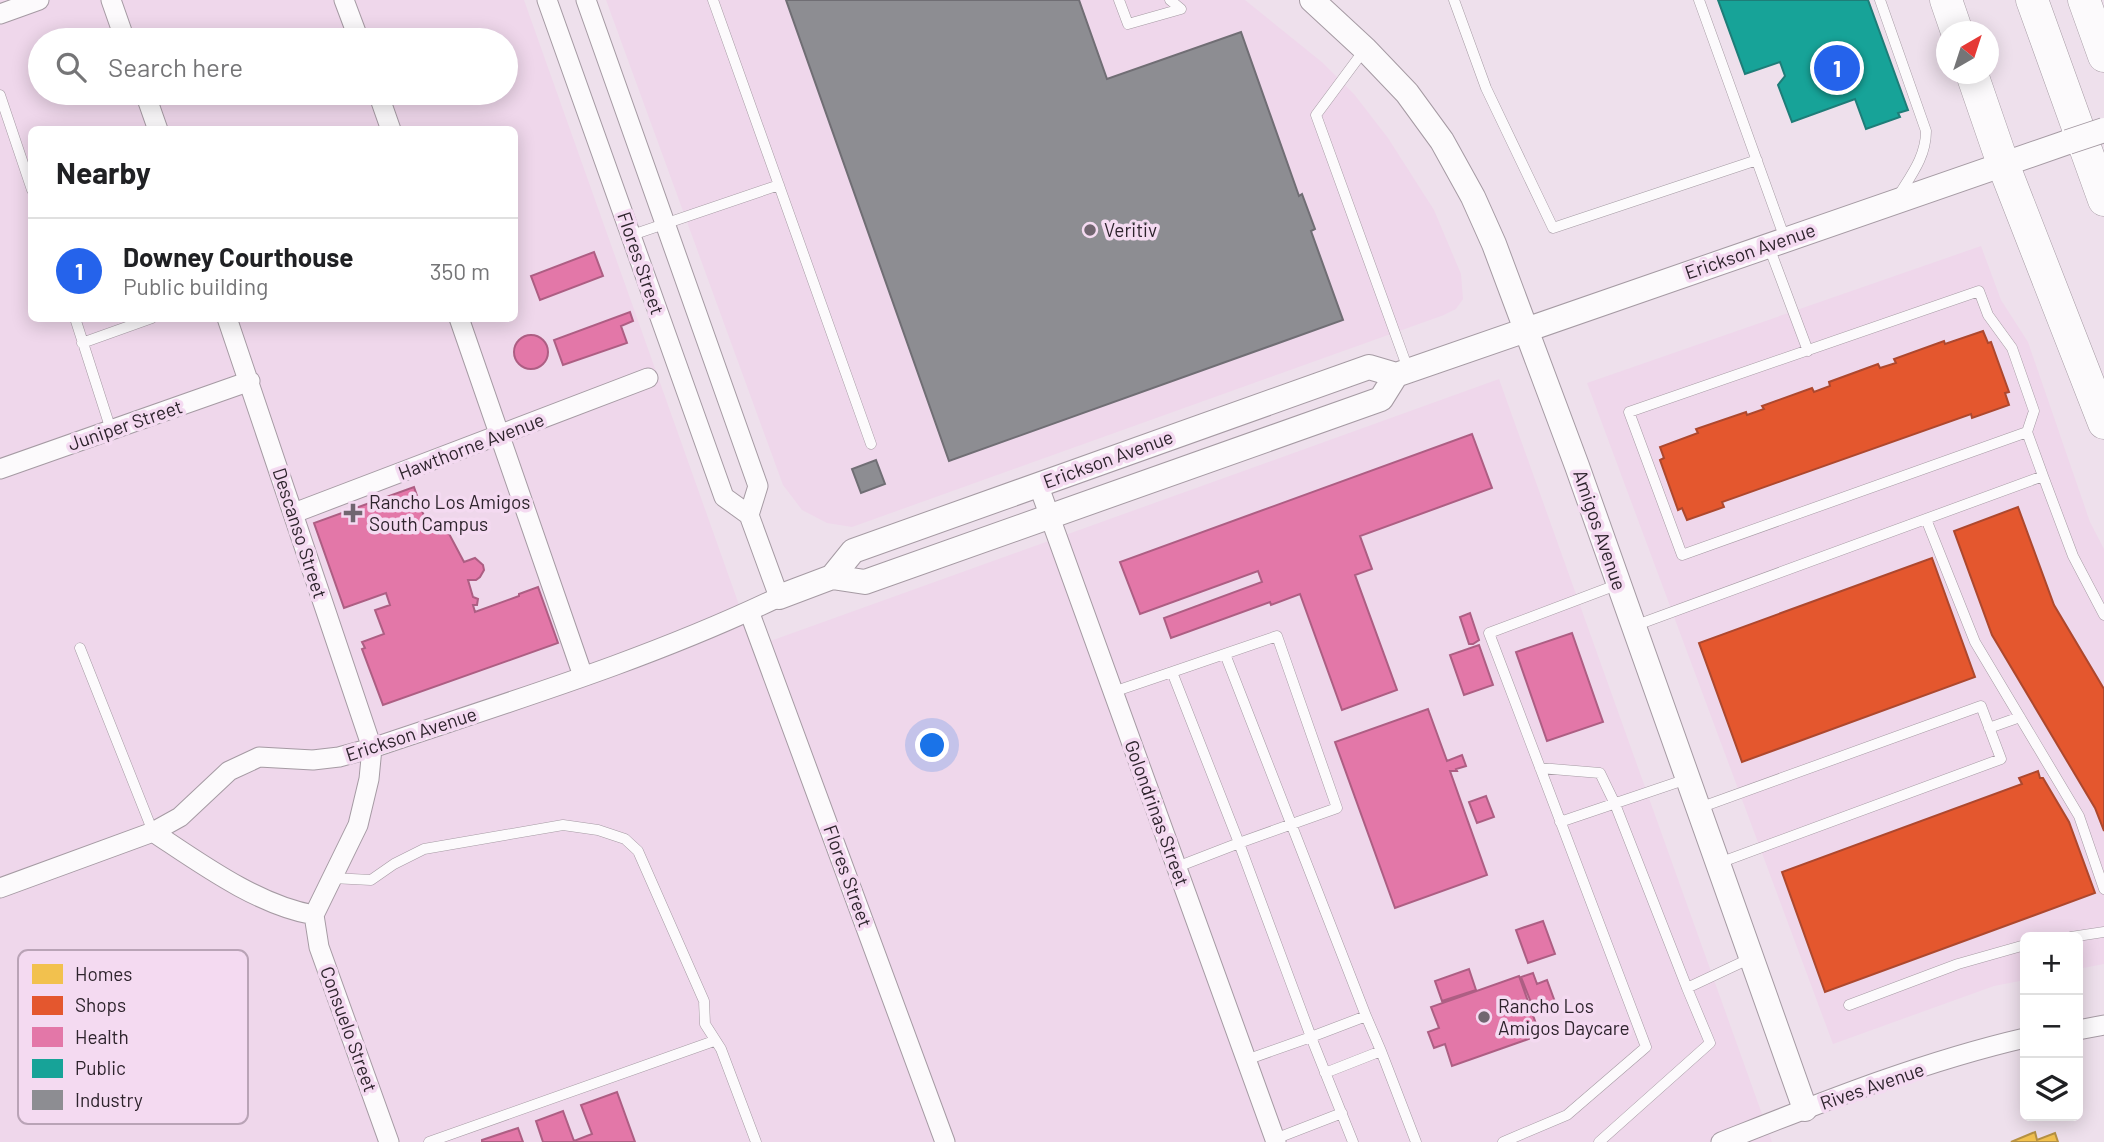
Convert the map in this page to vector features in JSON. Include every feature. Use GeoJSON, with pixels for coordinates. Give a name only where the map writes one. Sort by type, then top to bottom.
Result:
{"type":"FeatureCollection","features":[{"type":"Feature","properties":{"kind":"main road"},"geometry":{"type":"LineString","coordinates":[[1946,0],[1953,21]]}},
{"type":"Feature","properties":{"kind":"main road"},"geometry":{"type":"LineString","coordinates":[[2032,0],[2104,200]]}},
{"type":"Feature","properties":{"kind":"main road"},"geometry":{"type":"LineString","coordinates":[[2084,0],[2104,56]]}},
{"type":"Feature","properties":{"kind":"main road"},"geometry":{"type":"LineString","coordinates":[[1975,84],[2003,164],[2104,422]]}},
{"type":"Feature","properties":{"kind":"street"},"geometry":{"type":"LineString","coordinates":[[0,14],[39,0]]}},
{"type":"Feature","properties":{"kind":"street"},"geometry":{"type":"LineString","coordinates":[[111,0],[121,28]]}},
{"type":"Feature","properties":{"kind":"street"},"geometry":{"type":"LineString","coordinates":[[344,0],[354,28]]}},
{"type":"Feature","properties":{"kind":"street","name":"Flores Street"},"geometry":{"type":"LineString","coordinates":[[547,0],[724,497],[749,515],[758,486],[586,0]]}},
{"type":"Feature","properties":{"kind":"street","name":"Amigos Avenue"},"geometry":{"type":"LineString","coordinates":[[1312,0],[1407,93],[1442,141],[1473,197],[1527,328],[1805,1109]]}},
{"type":"Feature","properties":{"kind":"street"},"geometry":{"type":"LineString","coordinates":[[149,105],[157,126]]}},
{"type":"Feature","properties":{"kind":"street"},"geometry":{"type":"LineString","coordinates":[[382,105],[390,126]]}},
{"type":"Feature","properties":{"kind":"street","name":"Erickson Avenue"},"geometry":{"type":"LineString","coordinates":[[832,577],[853,551],[1369,367],[1402,373],[2104,130]]}},
{"type":"Feature","properties":{"kind":"street","name":"Descanso Street"},"geometry":{"type":"LineString","coordinates":[[228,322],[372,748]]}},
{"type":"Feature","properties":{"kind":"street"},"geometry":{"type":"LineString","coordinates":[[460,322],[583,676]]}},
{"type":"Feature","properties":{"kind":"street","name":"Erickson Avenue"},"geometry":{"type":"LineString","coordinates":[[0,888],[153,832],[180,817],[229,771],[259,757],[313,760],[339,757],[372,748],[583,676],[832,577],[865,582],[1381,399],[1402,373]]}},
{"type":"Feature","properties":{"kind":"street","name":"Hawthorne Avenue"},"geometry":{"type":"LineString","coordinates":[[294,513],[648,378]]}},
{"type":"Feature","properties":{"kind":"street","name":"Juniper Street"},"geometry":{"type":"LineString","coordinates":[[0,469],[250,381]]}},
{"type":"Feature","properties":{"kind":"street","name":"Golondrinas Street"},"geometry":{"type":"LineString","coordinates":[[1038,484],[1246,1060],[1272,1141]]}},
{"type":"Feature","properties":{"kind":"street"},"geometry":{"type":"LineString","coordinates":[[749,515],[779,597]]}},
{"type":"Feature","properties":{"kind":"street","name":"Flores Street"},"geometry":{"type":"LineString","coordinates":[[749,611],[945,1142]]}},
{"type":"Feature","properties":{"kind":"street"},"geometry":{"type":"LineString","coordinates":[[153,832],[256,895],[289,911],[313,915],[358,825],[369,779],[372,748]]}},
{"type":"Feature","properties":{"kind":"street","name":"Consuelo Street"},"geometry":{"type":"LineString","coordinates":[[313,915],[319,947],[386,1134]]}},
{"type":"Feature","properties":{"kind":"street"},"geometry":{"type":"LineString","coordinates":[[2083,1029],[2104,1025]]}},
{"type":"Feature","properties":{"kind":"street","name":"Rives Avenue"},"geometry":{"type":"LineString","coordinates":[[1721,1142],[1805,1109],[1981,1049],[2020,1039]]}},
{"type":"Feature","properties":{"kind":"street"},"geometry":{"type":"LineString","coordinates":[[369,1142],[386,1134]]}},
{"type":"Feature","properties":{"kind":"lane"},"geometry":{"type":"LineString","coordinates":[[713,0],[871,444]]}},
{"type":"Feature","properties":{"kind":"lane"},"geometry":{"type":"LineString","coordinates":[[1119,0],[1128,24],[1181,9],[1171,0]]}},
{"type":"Feature","properties":{"kind":"lane"},"geometry":{"type":"LineString","coordinates":[[1455,0],[1486,89],[1553,228],[1757,160]]}},
{"type":"Feature","properties":{"kind":"lane"},"geometry":{"type":"LineString","coordinates":[[1699,0],[1757,160],[1808,351]]}},
{"type":"Feature","properties":{"kind":"lane"},"geometry":{"type":"LineString","coordinates":[[1880,0],[1926,131],[1926,145],[1920,162],[1895,201]]}},
{"type":"Feature","properties":{"kind":"lane"},"geometry":{"type":"LineString","coordinates":[[1365,49],[1316,115],[1402,373]]}},
{"type":"Feature","properties":{"kind":"lane"},"geometry":{"type":"LineString","coordinates":[[0,95],[28,178]]}},
{"type":"Feature","properties":{"kind":"lane"},"geometry":{"type":"LineString","coordinates":[[632,235],[779,185]]}},
{"type":"Feature","properties":{"kind":"lane"},"geometry":{"type":"LineString","coordinates":[[2027,432],[1682,555],[1629,412],[1979,291],[1988,314],[2012,348],[2035,411],[2027,432],[2073,556],[2104,614]]}},
{"type":"Feature","properties":{"kind":"lane"},"geometry":{"type":"LineString","coordinates":[[76,322],[111,430]]}},
{"type":"Feature","properties":{"kind":"lane"},"geometry":{"type":"LineString","coordinates":[[82,342],[140,322]]}},
{"type":"Feature","properties":{"kind":"lane"},"geometry":{"type":"LineString","coordinates":[[1634,626],[2043,476]]}},
{"type":"Feature","properties":{"kind":"lane"},"geometry":{"type":"LineString","coordinates":[[1926,519],[1975,642],[2079,816],[2104,889]]}},
{"type":"Feature","properties":{"kind":"lane"},"geometry":{"type":"LineString","coordinates":[[1503,1142],[1567,1115],[1646,1047],[1489,632],[1619,584]]}},
{"type":"Feature","properties":{"kind":"lane"},"geometry":{"type":"LineString","coordinates":[[1113,692],[1277,636],[1337,808],[1177,867]]}},
{"type":"Feature","properties":{"kind":"lane"},"geometry":{"type":"LineString","coordinates":[[80,648],[153,832]]}},
{"type":"Feature","properties":{"kind":"lane"},"geometry":{"type":"LineString","coordinates":[[1225,654],[1416,1142]]}},
{"type":"Feature","properties":{"kind":"lane"},"geometry":{"type":"LineString","coordinates":[[1172,672],[1353,1142]]}},
{"type":"Feature","properties":{"kind":"lane"},"geometry":{"type":"LineString","coordinates":[[1698,809],[1981,706],[2001,759],[1718,863]]}},
{"type":"Feature","properties":{"kind":"lane"},"geometry":{"type":"LineString","coordinates":[[1989,728],[2020,717]]}},
{"type":"Feature","properties":{"kind":"lane"},"geometry":{"type":"LineString","coordinates":[[1540,768],[1600,773],[1615,804],[1710,1043],[1599,1142]]}},
{"type":"Feature","properties":{"kind":"lane"},"geometry":{"type":"LineString","coordinates":[[1560,822],[1688,779]]}},
{"type":"Feature","properties":{"kind":"lane"},"geometry":{"type":"LineString","coordinates":[[332,878],[371,880],[394,864],[424,849],[563,825],[598,830],[625,839],[638,851],[704,1001],[705,1024],[721,1049],[755,1142]]}},
{"type":"Feature","properties":{"kind":"lane"},"geometry":{"type":"LineString","coordinates":[[2083,935],[2104,932]]}},
{"type":"Feature","properties":{"kind":"lane"},"geometry":{"type":"LineString","coordinates":[[1849,1005],[1958,964],[2020,946]]}},
{"type":"Feature","properties":{"kind":"lane"},"geometry":{"type":"LineString","coordinates":[[1687,988],[1751,958]]}},
{"type":"Feature","properties":{"kind":"lane"},"geometry":{"type":"LineString","coordinates":[[1246,1060],[1366,1016]]}},
{"type":"Feature","properties":{"kind":"lane"},"geometry":{"type":"LineString","coordinates":[[429,1142],[446,1139],[714,1041]]}},
{"type":"Feature","properties":{"kind":"lane"},"geometry":{"type":"LineString","coordinates":[[1325,1073],[1381,1051]]}},
{"type":"Feature","properties":{"kind":"lane"},"geometry":{"type":"LineString","coordinates":[[1272,1141],[1342,1113]]}},
{"type":"Feature","properties":{"kind":"shaded area","name":"Rancho Los Amigos South Campus"},"geometry":{"type":"Polygon","coordinates":[[[0,0],[524,0],[754,647],[1499,379],[1772,1142],[0,1142],[0,0]]]}},
{"type":"Feature","properties":{"kind":"shaded area"},"geometry":{"type":"Polygon","coordinates":[[[606,0],[1245,0],[1323,63],[1354,94],[1388,138],[1434,210],[1461,274],[1463,299],[1456,309],[1444,315],[852,527],[827,523],[802,510],[783,485],[606,0]]]}},
{"type":"Feature","properties":{"kind":"shaded area"},"geometry":{"type":"Polygon","coordinates":[[[1981,246],[2001,300],[2028,342],[2090,522],[2104,549],[2104,964],[2083,968],[2083,932],[2020,932],[2020,981],[1994,986],[1833,1044],[1587,383],[1981,246]]]}},
{"type":"Feature","properties":{"kind":"building: Homes"},"geometry":{"type":"Polygon","coordinates":[[[2035,1132],[2037,1140],[2055,1133],[2058,1142],[2011,1142],[2035,1132]]]}},
{"type":"Feature","properties":{"kind":"building: Shops"},"geometry":{"type":"Polygon","coordinates":[[[1983,331],[1988,343],[1991,342],[2009,392],[2005,393],[2009,405],[1972,418],[1971,414],[1722,502],[1724,507],[1687,520],[1682,508],[1678,510],[1660,460],[1664,458],[1660,447],[1698,433],[1696,429],[1746,412],[1747,415],[1764,409],[1762,406],[1812,388],[1814,392],[1830,386],[1829,382],[1878,364],[1880,368],[1896,363],[1894,359],[1944,341],[1945,344],[1983,331]]]}},
{"type":"Feature","properties":{"kind":"building: Shops"},"geometry":{"type":"Polygon","coordinates":[[[2018,507],[2054,605],[2104,689],[2104,831],[2095,808],[1992,635],[1954,531],[2018,507]]]}},
{"type":"Feature","properties":{"kind":"building: Shops"},"geometry":{"type":"Polygon","coordinates":[[[1932,558],[1975,677],[1742,762],[1699,643],[1932,558]]]}},
{"type":"Feature","properties":{"kind":"building: Shops"},"geometry":{"type":"Polygon","coordinates":[[[2038,771],[2069,822],[2095,893],[1825,992],[1782,872],[2022,784],[2019,778],[2038,771]]]}},
{"type":"Feature","properties":{"kind":"building: Health"},"geometry":{"type":"Polygon","coordinates":[[[594,252],[603,276],[540,300],[531,276],[594,252]]]}},
{"type":"Feature","properties":{"kind":"building: Health"},"geometry":{"type":"Polygon","coordinates":[[[630,312],[633,321],[621,326],[627,343],[563,365],[554,340],[630,312]]]}},
{"type":"Feature","properties":{"kind":"building: Health"},"geometry":{"type":"Polygon","coordinates":[[[531,335],[543,340],[548,352],[543,364],[531,369],[519,364],[514,352],[519,340],[531,335]]]}},
{"type":"Feature","properties":{"kind":"building: Health"},"geometry":{"type":"Polygon","coordinates":[[[1472,434],[1492,488],[1360,536],[1372,569],[1355,575],[1397,690],[1342,710],[1300,594],[1271,605],[1270,602],[1171,638],[1164,618],[1262,582],[1258,571],[1140,614],[1120,562],[1472,434]]]}},
{"type":"Feature","properties":{"kind":"building: Health"},"geometry":{"type":"Polygon","coordinates":[[[414,487],[425,519],[447,530],[464,562],[475,558],[483,565],[484,570],[480,577],[468,580],[473,597],[478,599],[477,605],[473,605],[475,612],[538,587],[558,643],[383,705],[362,649],[365,648],[362,642],[384,634],[375,610],[390,605],[386,593],[344,608],[314,523],[414,487]]]}},
{"type":"Feature","properties":{"kind":"building: Health"},"geometry":{"type":"Polygon","coordinates":[[[1470,613],[1479,640],[1473,644],[1469,644],[1460,617],[1470,613]]]}},
{"type":"Feature","properties":{"kind":"building: Health"},"geometry":{"type":"Polygon","coordinates":[[[1572,633],[1603,722],[1547,741],[1516,652],[1572,633]]]}},
{"type":"Feature","properties":{"kind":"building: Health"},"geometry":{"type":"Polygon","coordinates":[[[1479,645],[1493,685],[1464,695],[1450,655],[1479,645]]]}},
{"type":"Feature","properties":{"kind":"building: Health"},"geometry":{"type":"Polygon","coordinates":[[[1428,709],[1447,761],[1462,755],[1466,766],[1450,771],[1487,875],[1395,908],[1335,742],[1428,709]]]}},
{"type":"Feature","properties":{"kind":"building: Health"},"geometry":{"type":"Polygon","coordinates":[[[1486,796],[1494,817],[1477,823],[1469,802],[1486,796]]]}},
{"type":"Feature","properties":{"kind":"building: Health"},"geometry":{"type":"Polygon","coordinates":[[[1543,921],[1555,954],[1528,963],[1516,930],[1543,921]]]}},
{"type":"Feature","properties":{"kind":"building: Health"},"geometry":{"type":"Polygon","coordinates":[[[1469,969],[1476,990],[1442,1001],[1435,981],[1469,969]]]}},
{"type":"Feature","properties":{"kind":"building: Health"},"geometry":{"type":"Polygon","coordinates":[[[1533,973],[1537,984],[1547,980],[1555,1002],[1534,1010],[1521,977],[1533,973]]]}},
{"type":"Feature","properties":{"kind":"building: Health","name":"Rancho Los Amigos Daycare"},"geometry":{"type":"Polygon","coordinates":[[[1519,976],[1540,1035],[1452,1066],[1445,1044],[1434,1048],[1428,1032],[1439,1028],[1431,1007],[1519,976]]]}},
{"type":"Feature","properties":{"kind":"building: Health"},"geometry":{"type":"Polygon","coordinates":[[[617,1092],[635,1142],[543,1142],[536,1121],[563,1111],[574,1141],[592,1134],[581,1105],[617,1092]]]}},
{"type":"Feature","properties":{"kind":"building: Health"},"geometry":{"type":"Polygon","coordinates":[[[518,1128],[523,1142],[482,1142],[482,1140],[518,1128]]]}},
{"type":"Feature","properties":{"kind":"building: Public"},"geometry":{"type":"Polygon","coordinates":[[[1718,0],[1868,0],[1908,110],[1898,113],[1900,117],[1866,129],[1855,99],[1792,122],[1778,85],[1785,76],[1780,62],[1745,74],[1718,0]]]}},
{"type":"Feature","properties":{"kind":"building: Industry","name":"Veritiv"},"geometry":{"type":"Polygon","coordinates":[[[786,0],[1079,0],[1107,79],[1241,32],[1299,196],[1302,194],[1315,229],[1311,231],[1343,320],[949,461],[786,0]]]}},
{"type":"Feature","properties":{"kind":"building: Industry"},"geometry":{"type":"Polygon","coordinates":[[[876,460],[885,484],[861,493],[852,469],[876,460]]]}},
{"type":"Feature","properties":{"kind":"place","name":"Downey Courthouse"},"geometry":{"type":"Point","coordinates":[1837,68]}},
{"type":"Feature","properties":{"kind":"place","name":"Veritiv"},"geometry":{"type":"Point","coordinates":[1090,230]}},
{"type":"Feature","properties":{"kind":"place","name":"Rancho Los Amigos South Campus"},"geometry":{"type":"Point","coordinates":[353,513]}},
{"type":"Feature","properties":{"kind":"place","name":"Rancho Los Amigos Daycare"},"geometry":{"type":"Point","coordinates":[1484,1017]}}]}
